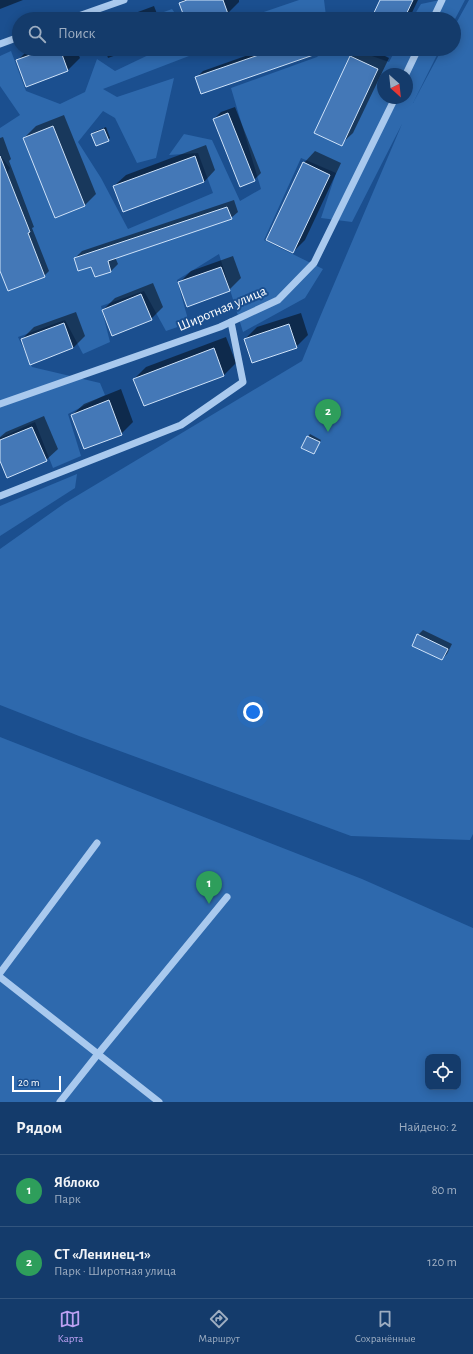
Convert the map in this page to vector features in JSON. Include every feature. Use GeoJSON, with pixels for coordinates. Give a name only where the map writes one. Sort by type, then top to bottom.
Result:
{"type":"FeatureCollection","features":[{"type":"Feature","properties":{"kind":"street"},"geometry":{"type":"LineString","coordinates":[[90,12],[124,0]]}},
{"type":"Feature","properties":{"kind":"street"},"geometry":{"type":"LineString","coordinates":[[436,12],[442,0]]}},
{"type":"Feature","properties":{"kind":"street"},"geometry":{"type":"LineString","coordinates":[[0,44],[12,40]]}},
{"type":"Feature","properties":{"kind":"street"},"geometry":{"type":"LineString","coordinates":[[409,68],[415,56]]}},
{"type":"Feature","properties":{"kind":"street","name":"Широтная улица"},"geometry":{"type":"LineString","coordinates":[[0,404],[220,328],[278,300],[314,263],[392,104]]}},
{"type":"Feature","properties":{"kind":"street"},"geometry":{"type":"LineString","coordinates":[[0,496],[181,425],[243,382],[231,322]]}},
{"type":"Feature","properties":{"kind":"street"},"geometry":{"type":"LineString","coordinates":[[0,973],[97,843]]}},
{"type":"Feature","properties":{"kind":"street"},"geometry":{"type":"LineString","coordinates":[[60,1102],[227,897]]}},
{"type":"Feature","properties":{"kind":"street"},"geometry":{"type":"LineString","coordinates":[[0,977],[159,1102]]}},
{"type":"Feature","properties":{"kind":"shaded area"},"geometry":{"type":"Polygon","coordinates":[[[299,0],[324,0],[326,12],[264,12],[299,0]]]}},
{"type":"Feature","properties":{"kind":"shaded area"},"geometry":{"type":"Polygon","coordinates":[[[440,0],[465,0],[459,12],[416,12],[421,4],[440,0]]]}},
{"type":"Feature","properties":{"kind":"shaded area"},"geometry":{"type":"Polygon","coordinates":[[[469,0],[473,0],[473,834],[470,840],[351,836],[79,736],[0,705],[0,549],[65,503],[302,361],[402,124],[352,222],[321,218],[336,173],[301,158],[264,240],[323,269],[305,298],[243,332],[219,254],[177,280],[189,323],[166,331],[144,291],[101,306],[110,342],[83,354],[65,320],[18,337],[32,367],[100,383],[105,395],[68,414],[81,456],[53,468],[35,422],[0,438],[0,186],[10,168],[0,155],[0,128],[20,115],[0,86],[0,56],[11,51],[26,91],[60,104],[85,92],[97,59],[115,71],[146,56],[189,56],[103,89],[117,97],[174,78],[156,158],[137,163],[115,118],[103,111],[78,142],[101,178],[128,229],[213,193],[198,153],[169,155],[184,134],[212,140],[240,201],[261,189],[231,88],[318,56],[372,56],[389,62],[392,56],[436,56],[413,103],[438,56],[461,56],[461,14],[469,0]]]}},
{"type":"Feature","properties":{"kind":"shaded area"},"geometry":{"type":"Polygon","coordinates":[[[172,9],[174,12],[164,12],[172,9]]]}},
{"type":"Feature","properties":{"kind":"shaded area"},"geometry":{"type":"Polygon","coordinates":[[[77,474],[75,488],[0,536],[0,506],[77,474]]]}},
{"type":"Feature","properties":{"kind":"shaded area"},"geometry":{"type":"Polygon","coordinates":[[[0,737],[362,879],[473,928],[473,1102],[0,1102],[0,737]]]}},
{"type":"Feature","properties":{"kind":"building"},"geometry":{"type":"Polygon","coordinates":[[[187,0],[223,0],[227,12],[182,12],[179,3],[187,0]]]}},
{"type":"Feature","properties":{"kind":"building"},"geometry":{"type":"Polygon","coordinates":[[[380,0],[413,0],[407,12],[374,12],[380,0]]]}},
{"type":"Feature","properties":{"kind":"building"},"geometry":{"type":"Polygon","coordinates":[[[27,56],[63,56],[68,71],[26,87],[16,60],[27,56]]]}},
{"type":"Feature","properties":{"kind":"building"},"geometry":{"type":"Polygon","coordinates":[[[256,56],[311,56],[201,94],[195,77],[256,56]]]}},
{"type":"Feature","properties":{"kind":"building"},"geometry":{"type":"Polygon","coordinates":[[[350,56],[377,69],[342,146],[314,133],[350,56]]]}},
{"type":"Feature","properties":{"kind":"building"},"geometry":{"type":"Polygon","coordinates":[[[228,113],[255,181],[240,187],[213,119],[228,113]]]}},
{"type":"Feature","properties":{"kind":"building"},"geometry":{"type":"Polygon","coordinates":[[[53,126],[85,206],[55,218],[23,138],[53,126]]]}},
{"type":"Feature","properties":{"kind":"building"},"geometry":{"type":"Polygon","coordinates":[[[104,129],[109,141],[96,146],[91,134],[104,129]]]}},
{"type":"Feature","properties":{"kind":"building"},"geometry":{"type":"Polygon","coordinates":[[[0,156],[30,232],[28,233],[45,277],[8,291],[0,271],[0,156]]]}},
{"type":"Feature","properties":{"kind":"building"},"geometry":{"type":"Polygon","coordinates":[[[195,156],[204,182],[123,212],[113,186],[195,156]]]}},
{"type":"Feature","properties":{"kind":"building"},"geometry":{"type":"Polygon","coordinates":[[[303,162],[330,175],[293,253],[266,240],[303,162]]]}},
{"type":"Feature","properties":{"kind":"building"},"geometry":{"type":"Polygon","coordinates":[[[227,207],[232,219],[108,261],[111,272],[95,277],[91,267],[78,271],[74,258],[227,207]]]}},
{"type":"Feature","properties":{"kind":"building"},"geometry":{"type":"Polygon","coordinates":[[[221,267],[230,291],[187,307],[178,282],[221,267]]]}},
{"type":"Feature","properties":{"kind":"building"},"geometry":{"type":"Polygon","coordinates":[[[141,294],[152,320],[112,336],[102,310],[141,294]]]}},
{"type":"Feature","properties":{"kind":"building"},"geometry":{"type":"Polygon","coordinates":[[[64,323],[73,348],[30,365],[21,339],[64,323]]]}},
{"type":"Feature","properties":{"kind":"building"},"geometry":{"type":"Polygon","coordinates":[[[289,324],[297,348],[252,363],[244,339],[289,324]]]}},
{"type":"Feature","properties":{"kind":"building"},"geometry":{"type":"Polygon","coordinates":[[[214,348],[224,376],[144,406],[133,379],[214,348]]]}},
{"type":"Feature","properties":{"kind":"building"},"geometry":{"type":"Polygon","coordinates":[[[109,400],[122,435],[84,449],[71,415],[109,400]]]}},
{"type":"Feature","properties":{"kind":"building"},"geometry":{"type":"Polygon","coordinates":[[[32,427],[47,461],[7,478],[0,461],[0,440],[32,427]]]}},
{"type":"Feature","properties":{"kind":"building"},"geometry":{"type":"Polygon","coordinates":[[[307,436],[320,442],[314,454],[301,448],[307,436]]]}},
{"type":"Feature","properties":{"kind":"building"},"geometry":{"type":"Polygon","coordinates":[[[417,634],[448,649],[442,660],[412,646],[417,634]]]}},
{"type":"Feature","properties":{"kind":"place","name":"СТ «Ленинец-1»"},"geometry":{"type":"Point","coordinates":[328,432]}},
{"type":"Feature","properties":{"kind":"place","name":"Яблоко"},"geometry":{"type":"Point","coordinates":[209,904]}}]}
